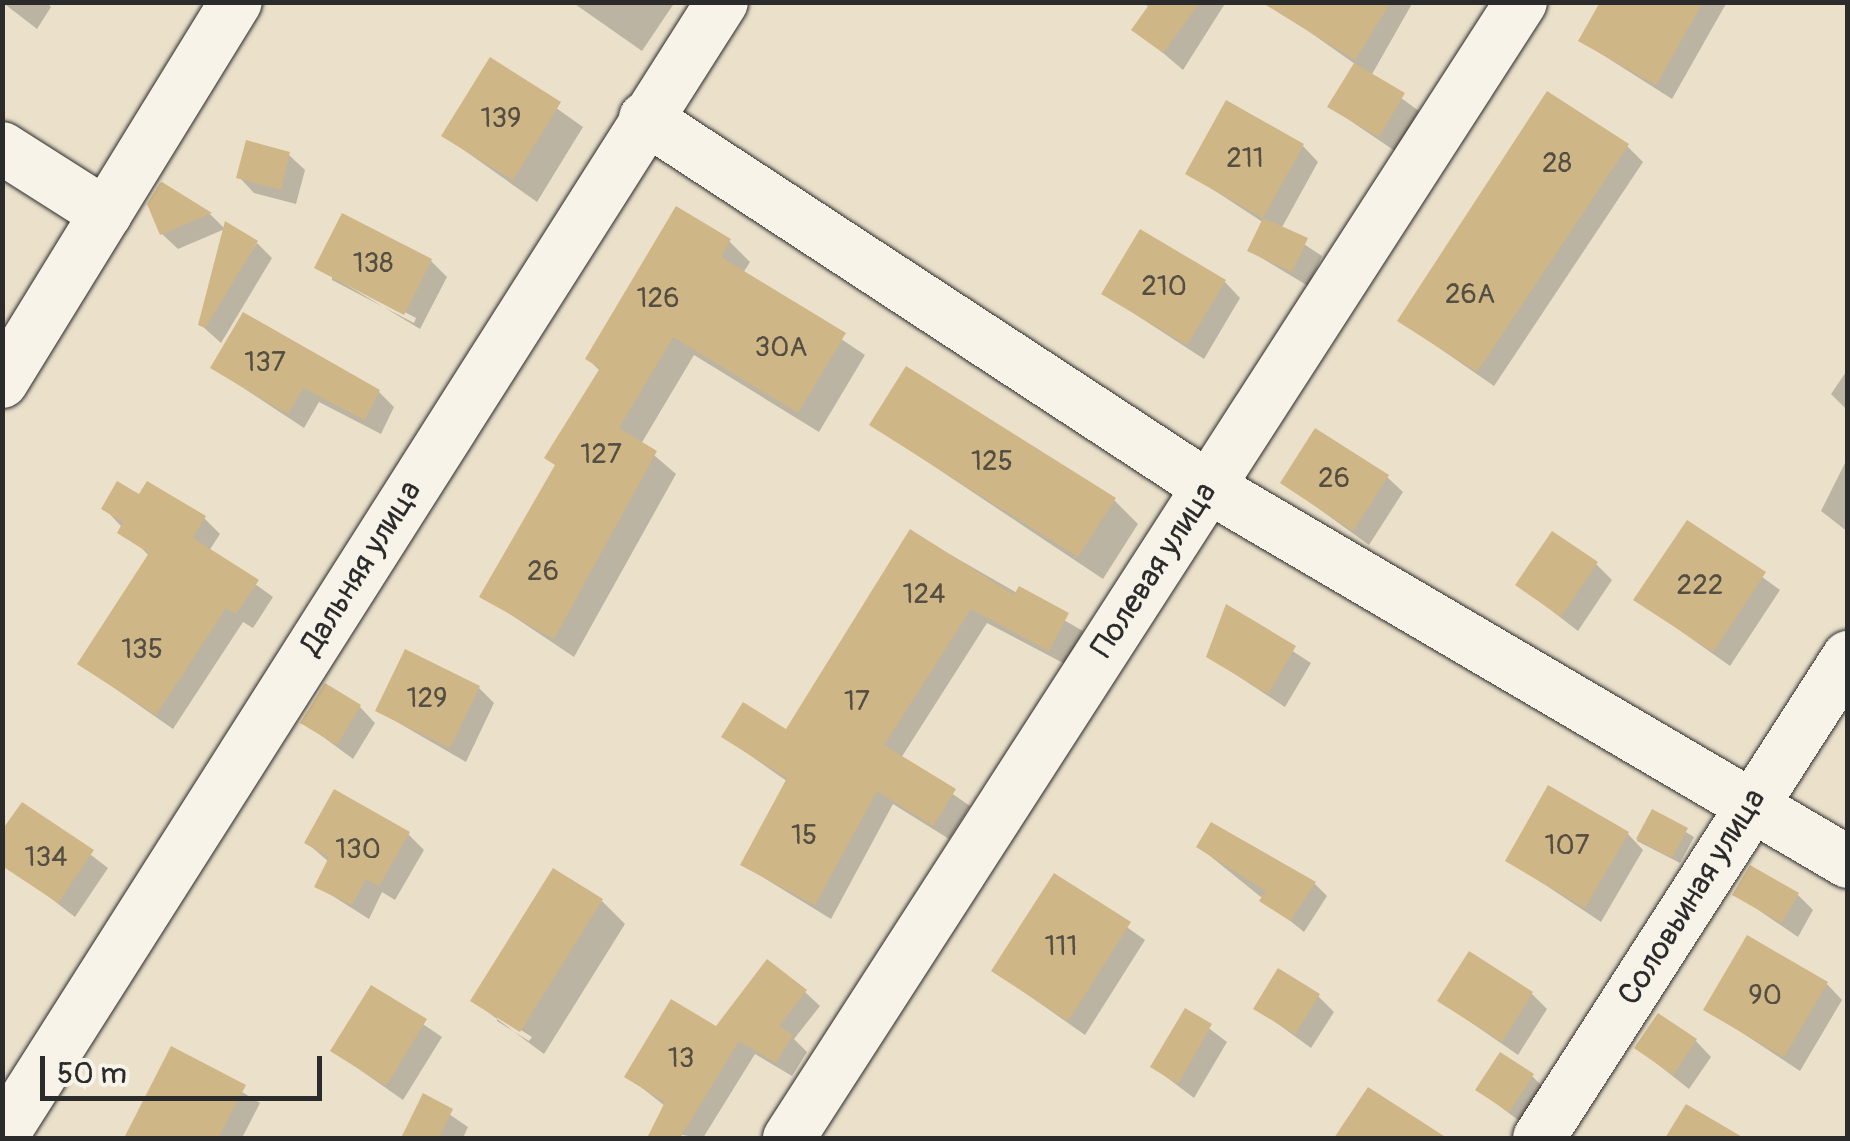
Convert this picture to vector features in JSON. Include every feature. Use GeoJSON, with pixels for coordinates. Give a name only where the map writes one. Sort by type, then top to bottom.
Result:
{"type":"FeatureCollection","features":[{"type":"Feature","properties":{"kind":"street"},"geometry":{"type":"LineString","coordinates":[[2,382],[236,2]]}},
{"type":"Feature","properties":{"kind":"street","name":"Дальняя улица"},"geometry":{"type":"LineString","coordinates":[[2,1136],[722,2]]}},
{"type":"Feature","properties":{"kind":"street","name":"Полевая улица"},"geometry":{"type":"LineString","coordinates":[[788,1138],[1521,2]]}},
{"type":"Feature","properties":{"kind":"street"},"geometry":{"type":"LineString","coordinates":[[645,118],[1208,486],[1746,808],[1848,862]]}},
{"type":"Feature","properties":{"kind":"street"},"geometry":{"type":"LineString","coordinates":[[2,148],[106,214]]}},
{"type":"Feature","properties":{"kind":"street","name":"Соловьиная улица"},"geometry":{"type":"LineString","coordinates":[[1539,1138],[1746,808],[1848,657]]}},
{"type":"Feature","properties":{"kind":"building"},"geometry":{"type":"Polygon","coordinates":[[[1151,2],[1200,2],[1163,53],[1131,30],[1151,2]]]}},
{"type":"Feature","properties":{"kind":"building"},"geometry":{"type":"Polygon","coordinates":[[[1261,2],[1391,2],[1355,60],[1261,2]]]}},
{"type":"Feature","properties":{"kind":"building"},"geometry":{"type":"Polygon","coordinates":[[[1600,2],[1703,2],[1656,85],[1578,41],[1600,2]]]}},
{"type":"Feature","properties":{"kind":"building"},"geometry":{"type":"Polygon","coordinates":[[[490,57],[561,102],[513,180],[441,136],[490,57]]]}},
{"type":"Feature","properties":{"kind":"building"},"geometry":{"type":"Polygon","coordinates":[[[1354,63],[1405,93],[1379,137],[1327,107],[1354,63]]]}},
{"type":"Feature","properties":{"kind":"building"},"geometry":{"type":"Polygon","coordinates":[[[1547,91],[1629,144],[1477,372],[1397,321],[1547,91]]]}},
{"type":"Feature","properties":{"kind":"building"},"geometry":{"type":"Polygon","coordinates":[[[1226,100],[1304,144],[1263,218],[1185,174],[1226,100]]]}},
{"type":"Feature","properties":{"kind":"building"},"geometry":{"type":"Polygon","coordinates":[[[246,140],[290,152],[281,190],[236,178],[246,140]]]}},
{"type":"Feature","properties":{"kind":"building"},"geometry":{"type":"Polygon","coordinates":[[[160,183],[212,213],[160,235],[147,204],[160,183]]]}},
{"type":"Feature","properties":{"kind":"building"},"geometry":{"type":"Polygon","coordinates":[[[676,206],[731,239],[721,257],[846,333],[798,413],[673,337],[619,428],[657,451],[554,639],[479,597],[555,465],[544,458],[600,368],[585,359],[676,206]]]}},
{"type":"Feature","properties":{"kind":"building"},"geometry":{"type":"Polygon","coordinates":[[[342,213],[432,259],[404,315],[314,268],[342,213]]]}},
{"type":"Feature","properties":{"kind":"building"},"geometry":{"type":"Polygon","coordinates":[[[1263,218],[1308,238],[1292,272],[1247,251],[1263,218]]]}},
{"type":"Feature","properties":{"kind":"building"},"geometry":{"type":"Polygon","coordinates":[[[225,221],[258,241],[205,328],[198,325],[225,221]]]}},
{"type":"Feature","properties":{"kind":"building"},"geometry":{"type":"Polygon","coordinates":[[[1140,229],[1226,280],[1187,345],[1101,294],[1140,229]]]}},
{"type":"Feature","properties":{"kind":"building"},"geometry":{"type":"Polygon","coordinates":[[[243,312],[380,390],[365,420],[303,388],[288,414],[210,368],[243,312]]]}},
{"type":"Feature","properties":{"kind":"building"},"geometry":{"type":"Polygon","coordinates":[[[906,366],[1116,498],[1078,557],[869,425],[906,366]]]}},
{"type":"Feature","properties":{"kind":"building"},"geometry":{"type":"Polygon","coordinates":[[[1315,428],[1389,475],[1353,531],[1280,483],[1315,428]]]}},
{"type":"Feature","properties":{"kind":"building"},"geometry":{"type":"Polygon","coordinates":[[[117,481],[139,494],[147,481],[206,516],[193,538],[259,580],[236,614],[226,608],[156,715],[77,664],[149,553],[117,533],[123,522],[101,509],[117,481]]]}},
{"type":"Feature","properties":{"kind":"building"},"geometry":{"type":"Polygon","coordinates":[[[1687,520],[1766,572],[1713,652],[1633,600],[1687,520]]]}},
{"type":"Feature","properties":{"kind":"building"},"geometry":{"type":"Polygon","coordinates":[[[910,529],[1014,595],[1019,586],[1069,613],[1049,651],[971,609],[884,745],[956,789],[933,826],[877,791],[815,905],[740,865],[787,778],[721,737],[743,702],[786,729],[910,529]]]}},
{"type":"Feature","properties":{"kind":"building"},"geometry":{"type":"Polygon","coordinates":[[[1552,531],[1598,562],[1561,617],[1515,585],[1552,531]]]}},
{"type":"Feature","properties":{"kind":"building"},"geometry":{"type":"Polygon","coordinates":[[[1226,604],[1296,646],[1268,694],[1206,657],[1226,604]]]}},
{"type":"Feature","properties":{"kind":"building"},"geometry":{"type":"Polygon","coordinates":[[[405,649],[480,686],[450,748],[375,711],[405,649]]]}},
{"type":"Feature","properties":{"kind":"building"},"geometry":{"type":"Polygon","coordinates":[[[325,683],[361,705],[337,745],[300,723],[325,683]]]}},
{"type":"Feature","properties":{"kind":"building"},"geometry":{"type":"Polygon","coordinates":[[[1548,785],[1629,832],[1585,908],[1505,861],[1548,785]]]}},
{"type":"Feature","properties":{"kind":"building"},"geometry":{"type":"Polygon","coordinates":[[[334,789],[410,832],[379,886],[366,879],[352,905],[314,887],[329,857],[304,843],[334,789]]]}},
{"type":"Feature","properties":{"kind":"building"},"geometry":{"type":"Polygon","coordinates":[[[22,802],[94,850],[58,903],[2,866],[2,830],[22,802]]]}},
{"type":"Feature","properties":{"kind":"building"},"geometry":{"type":"Polygon","coordinates":[[[1652,809],[1688,828],[1672,858],[1636,839],[1652,809]]]}},
{"type":"Feature","properties":{"kind":"building"},"geometry":{"type":"Polygon","coordinates":[[[1211,822],[1316,882],[1290,921],[1259,901],[1266,891],[1196,847],[1211,822]]]}},
{"type":"Feature","properties":{"kind":"building"},"geometry":{"type":"Polygon","coordinates":[[[1750,865],[1799,893],[1782,923],[1732,895],[1750,865]]]}},
{"type":"Feature","properties":{"kind":"building"},"geometry":{"type":"Polygon","coordinates":[[[553,868],[603,899],[520,1032],[470,1001],[553,868]]]}},
{"type":"Feature","properties":{"kind":"building"},"geometry":{"type":"Polygon","coordinates":[[[1054,873],[1131,922],[1068,1021],[991,971],[1054,873]]]}},
{"type":"Feature","properties":{"kind":"building"},"geometry":{"type":"Polygon","coordinates":[[[1747,935],[1828,982],[1784,1057],[1703,1010],[1747,935]]]}},
{"type":"Feature","properties":{"kind":"building"},"geometry":{"type":"Polygon","coordinates":[[[1469,951],[1533,992],[1502,1042],[1437,1001],[1469,951]]]}},
{"type":"Feature","properties":{"kind":"building"},"geometry":{"type":"Polygon","coordinates":[[[767,959],[807,990],[779,1026],[793,1035],[776,1063],[739,1041],[680,1138],[647,1138],[665,1102],[624,1077],[671,999],[716,1026],[767,959]]]}},
{"type":"Feature","properties":{"kind":"building"},"geometry":{"type":"Polygon","coordinates":[[[1278,968],[1320,994],[1295,1034],[1253,1009],[1278,968]]]}},
{"type":"Feature","properties":{"kind":"building"},"geometry":{"type":"Polygon","coordinates":[[[371,985],[427,1019],[386,1086],[330,1051],[371,985]]]}},
{"type":"Feature","properties":{"kind":"building"},"geometry":{"type":"Polygon","coordinates":[[[1185,1008],[1212,1024],[1178,1084],[1150,1067],[1185,1008]]]}},
{"type":"Feature","properties":{"kind":"building"},"geometry":{"type":"Polygon","coordinates":[[[1658,1013],[1697,1039],[1673,1075],[1634,1048],[1658,1013]]]}},
{"type":"Feature","properties":{"kind":"building"},"geometry":{"type":"Polygon","coordinates":[[[171,1046],[246,1085],[218,1138],[124,1138],[171,1046]]]}},
{"type":"Feature","properties":{"kind":"building"},"geometry":{"type":"Polygon","coordinates":[[[1500,1052],[1534,1074],[1509,1112],[1475,1090],[1500,1052]]]}},
{"type":"Feature","properties":{"kind":"building"},"geometry":{"type":"Polygon","coordinates":[[[1368,1087],[1447,1138],[1334,1138],[1368,1087]]]}},
{"type":"Feature","properties":{"kind":"building"},"geometry":{"type":"Polygon","coordinates":[[[423,1093],[453,1109],[439,1138],[401,1138],[423,1093]]]}},
{"type":"Feature","properties":{"kind":"building"},"geometry":{"type":"Polygon","coordinates":[[[1686,1104],[1744,1138],[1665,1138],[1686,1104]]]}}]}
